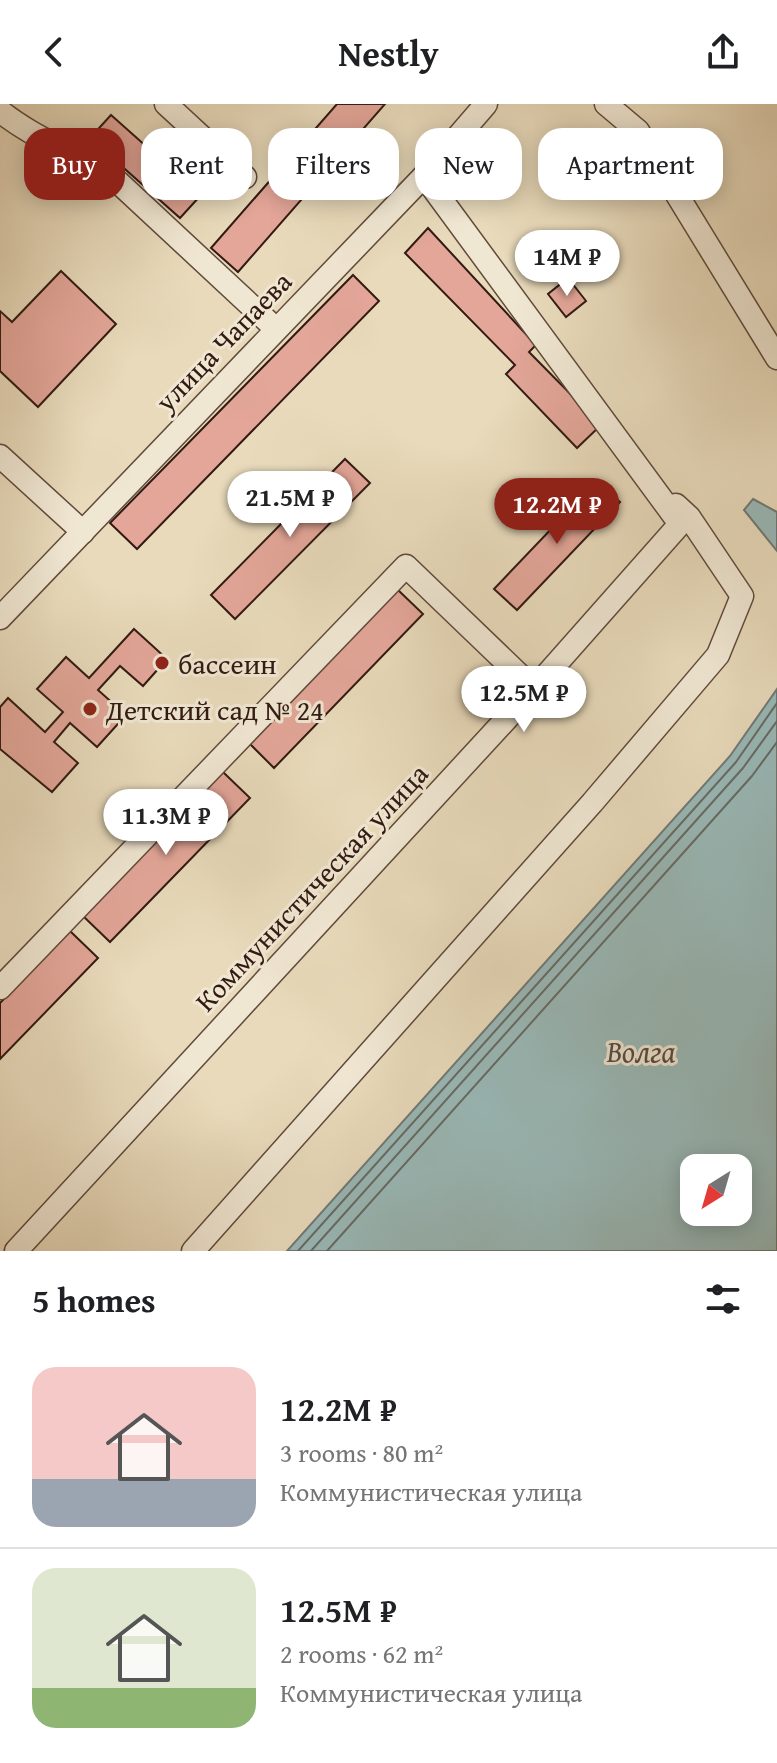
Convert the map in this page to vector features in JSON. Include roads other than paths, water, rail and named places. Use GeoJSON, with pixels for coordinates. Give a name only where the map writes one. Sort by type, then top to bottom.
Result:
{"type":"FeatureCollection","features":[{"type":"Feature","properties":{"kind":"street"},"geometry":{"type":"LineString","coordinates":[[166,104],[192,128]]}},
{"type":"Feature","properties":{"kind":"street","name":"улица Чапаева"},"geometry":{"type":"LineString","coordinates":[[465,128],[486,104]]}},
{"type":"Feature","properties":{"kind":"street"},"geometry":{"type":"LineString","coordinates":[[606,104],[638,131],[777,358]]}},
{"type":"Feature","properties":{"kind":"street"},"geometry":{"type":"LineString","coordinates":[[0,111],[42,141],[93,164],[118,182],[276,329]]}},
{"type":"Feature","properties":{"kind":"street","name":"улица Чапаева"},"geometry":{"type":"LineString","coordinates":[[0,618],[415,185]]}},
{"type":"Feature","properties":{"kind":"street","name":"Коммунистическая улица"},"geometry":{"type":"LineString","coordinates":[[16,1251],[534,689],[680,524],[442,200]]}},
{"type":"Feature","properties":{"kind":"street"},"geometry":{"type":"LineString","coordinates":[[0,456],[83,532]]}},
{"type":"Feature","properties":{"kind":"street"},"geometry":{"type":"LineString","coordinates":[[193,1251],[592,803],[718,655],[742,596],[689,517],[648,481]]}},
{"type":"Feature","properties":{"kind":"street"},"geometry":{"type":"LineString","coordinates":[[0,988],[406,566],[534,689]]}},
{"type":"Feature","properties":{"kind":"water"},"geometry":{"type":"Polygon","coordinates":[[[753,499],[777,512],[777,551],[744,510],[753,499]]]}},
{"type":"Feature","properties":{"kind":"water","name":"Волга"},"geometry":{"type":"Polygon","coordinates":[[[777,689],[777,1251],[287,1251],[730,756],[777,689]]]}},
{"type":"Feature","properties":{"kind":"place","name":"бассеин"},"geometry":{"type":"Point","coordinates":[162,663]}},
{"type":"Feature","properties":{"kind":"place","name":"Детский сад № 24"},"geometry":{"type":"Point","coordinates":[90,709]}}]}
